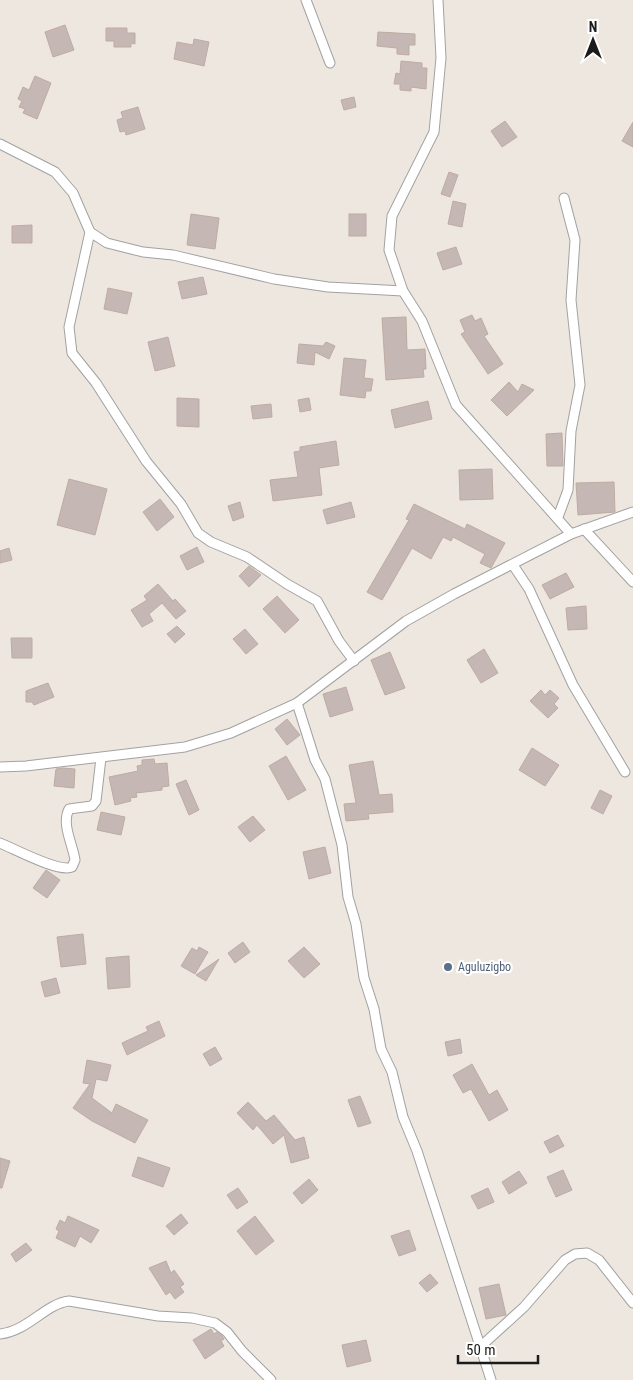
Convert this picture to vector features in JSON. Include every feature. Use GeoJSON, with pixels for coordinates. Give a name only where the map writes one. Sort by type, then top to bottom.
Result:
{"type":"FeatureCollection","features":[{"type":"Feature","properties":{"kind":"street"},"geometry":{"type":"LineString","coordinates":[[306,0],[330,63]]}},
{"type":"Feature","properties":{"kind":"street"},"geometry":{"type":"LineString","coordinates":[[438,0],[441,58],[434,132],[398,199],[392,216],[389,250],[404,291],[422,321],[456,405],[558,517],[571,534]]}},
{"type":"Feature","properties":{"kind":"street"},"geometry":{"type":"LineString","coordinates":[[0,144],[35,160],[55,172],[67,183],[90,232],[107,243],[143,252],[173,255],[274,279],[328,287],[404,291]]}},
{"type":"Feature","properties":{"kind":"street"},"geometry":{"type":"LineString","coordinates":[[558,517],[568,490],[571,431],[580,384],[571,300],[575,240],[564,198]]}},
{"type":"Feature","properties":{"kind":"street"},"geometry":{"type":"LineString","coordinates":[[90,232],[69,327],[72,353],[96,383],[146,461],[181,504],[198,532],[210,542],[247,557],[287,584],[317,601],[329,626],[354,661]]}},
{"type":"Feature","properties":{"kind":"street"},"geometry":{"type":"LineString","coordinates":[[0,768],[185,747],[231,733],[297,703],[406,621],[571,534],[633,512]]}},
{"type":"Feature","properties":{"kind":"street"},"geometry":{"type":"LineString","coordinates":[[584,529],[633,582]]}},
{"type":"Feature","properties":{"kind":"street"},"geometry":{"type":"LineString","coordinates":[[513,565],[529,589],[586,709],[625,772]]}},
{"type":"Feature","properties":{"kind":"street"},"geometry":{"type":"LineString","coordinates":[[297,703],[315,760],[325,779],[342,845],[348,897],[356,924],[364,978],[374,1009],[381,1049],[392,1072],[404,1117],[417,1151],[491,1380]]}},
{"type":"Feature","properties":{"kind":"street"},"geometry":{"type":"LineString","coordinates":[[0,843],[52,865],[67,869],[72,867],[76,860],[67,828],[66,814],[69,809],[92,806],[96,801],[101,758]]}},
{"type":"Feature","properties":{"kind":"street"},"geometry":{"type":"LineString","coordinates":[[480,1347],[524,1307],[565,1260],[575,1254],[587,1253],[599,1260],[633,1304]]}},
{"type":"Feature","properties":{"kind":"street"},"geometry":{"type":"LineString","coordinates":[[0,1334],[19,1328],[57,1305],[70,1301],[158,1316],[192,1318],[215,1323],[228,1332],[242,1351],[271,1380]]}},
{"type":"Feature","properties":{"kind":"building"},"geometry":{"type":"Polygon","coordinates":[[[65,25],[74,50],[53,57],[45,32],[65,25]]]}},
{"type":"Feature","properties":{"kind":"building"},"geometry":{"type":"Polygon","coordinates":[[[106,28],[127,28],[127,33],[135,33],[135,44],[131,43],[131,47],[114,47],[114,41],[106,41],[106,28]]]}},
{"type":"Feature","properties":{"kind":"building"},"geometry":{"type":"Polygon","coordinates":[[[378,32],[415,34],[415,45],[409,45],[409,55],[397,54],[397,48],[377,46],[378,32]]]}},
{"type":"Feature","properties":{"kind":"building"},"geometry":{"type":"Polygon","coordinates":[[[194,39],[209,42],[204,66],[174,59],[177,42],[193,45],[194,39]]]}},
{"type":"Feature","properties":{"kind":"building"},"geometry":{"type":"Polygon","coordinates":[[[401,61],[422,63],[422,68],[427,68],[426,89],[411,87],[411,91],[400,90],[400,84],[394,84],[396,73],[400,74],[401,61]]]}},
{"type":"Feature","properties":{"kind":"building"},"geometry":{"type":"Polygon","coordinates":[[[35,76],[51,83],[37,119],[23,113],[25,109],[19,107],[22,101],[18,99],[23,87],[29,90],[35,76]]]}},
{"type":"Feature","properties":{"kind":"building"},"geometry":{"type":"Polygon","coordinates":[[[354,97],[356,107],[344,110],[341,100],[354,97]]]}},
{"type":"Feature","properties":{"kind":"building"},"geometry":{"type":"Polygon","coordinates":[[[138,107],[145,129],[126,135],[125,131],[120,132],[117,120],[123,118],[121,112],[138,107]]]}},
{"type":"Feature","properties":{"kind":"building"},"geometry":{"type":"Polygon","coordinates":[[[505,121],[517,137],[502,147],[491,131],[505,121]]]}},
{"type":"Feature","properties":{"kind":"building"},"geometry":{"type":"Polygon","coordinates":[[[633,122],[633,147],[622,141],[633,122]]]}},
{"type":"Feature","properties":{"kind":"building"},"geometry":{"type":"Polygon","coordinates":[[[449,172],[458,175],[450,197],[441,194],[449,172]]]}},
{"type":"Feature","properties":{"kind":"building"},"geometry":{"type":"Polygon","coordinates":[[[453,201],[466,204],[462,227],[448,224],[453,201]]]}},
{"type":"Feature","properties":{"kind":"building"},"geometry":{"type":"Polygon","coordinates":[[[191,214],[219,218],[215,249],[187,245],[191,214]]]}},
{"type":"Feature","properties":{"kind":"building"},"geometry":{"type":"Polygon","coordinates":[[[349,214],[366,214],[366,236],[349,236],[349,214]]]}},
{"type":"Feature","properties":{"kind":"building"},"geometry":{"type":"Polygon","coordinates":[[[32,225],[32,243],[12,243],[12,226],[32,225]]]}},
{"type":"Feature","properties":{"kind":"building"},"geometry":{"type":"Polygon","coordinates":[[[456,247],[462,264],[443,270],[437,253],[456,247]]]}},
{"type":"Feature","properties":{"kind":"building"},"geometry":{"type":"Polygon","coordinates":[[[203,277],[207,294],[182,299],[178,282],[203,277]]]}},
{"type":"Feature","properties":{"kind":"building"},"geometry":{"type":"Polygon","coordinates":[[[108,288],[132,293],[127,314],[104,309],[108,288]]]}},
{"type":"Feature","properties":{"kind":"building"},"geometry":{"type":"Polygon","coordinates":[[[472,315],[475,321],[481,318],[488,334],[484,336],[503,364],[488,374],[461,334],[465,332],[460,320],[472,315]]]}},
{"type":"Feature","properties":{"kind":"building"},"geometry":{"type":"Polygon","coordinates":[[[406,317],[407,350],[425,349],[426,369],[423,369],[424,377],[386,380],[382,318],[406,317]]]}},
{"type":"Feature","properties":{"kind":"building"},"geometry":{"type":"Polygon","coordinates":[[[168,337],[175,366],[155,371],[148,342],[168,337]]]}},
{"type":"Feature","properties":{"kind":"building"},"geometry":{"type":"Polygon","coordinates":[[[326,342],[335,346],[329,359],[315,352],[314,365],[297,363],[299,344],[323,346],[326,342]]]}},
{"type":"Feature","properties":{"kind":"building"},"geometry":{"type":"Polygon","coordinates":[[[344,358],[366,360],[364,378],[373,379],[371,391],[366,391],[365,398],[340,395],[344,358]]]}},
{"type":"Feature","properties":{"kind":"building"},"geometry":{"type":"Polygon","coordinates":[[[509,382],[518,392],[522,384],[534,390],[507,416],[491,400],[509,382]]]}},
{"type":"Feature","properties":{"kind":"building"},"geometry":{"type":"Polygon","coordinates":[[[177,398],[199,399],[199,427],[177,426],[177,398]]]}},
{"type":"Feature","properties":{"kind":"building"},"geometry":{"type":"Polygon","coordinates":[[[309,398],[311,410],[300,412],[298,400],[309,398]]]}},
{"type":"Feature","properties":{"kind":"building"},"geometry":{"type":"Polygon","coordinates":[[[428,401],[432,419],[395,428],[391,410],[428,401]]]}},
{"type":"Feature","properties":{"kind":"building"},"geometry":{"type":"Polygon","coordinates":[[[271,404],[272,417],[253,419],[251,406],[271,404]]]}},
{"type":"Feature","properties":{"kind":"building"},"geometry":{"type":"Polygon","coordinates":[[[562,433],[563,466],[547,466],[546,434],[562,433]]]}},
{"type":"Feature","properties":{"kind":"building"},"geometry":{"type":"Polygon","coordinates":[[[336,441],[339,465],[319,468],[322,495],[273,501],[270,480],[298,477],[294,452],[300,451],[300,447],[336,441]]]}},
{"type":"Feature","properties":{"kind":"building"},"geometry":{"type":"Polygon","coordinates":[[[492,469],[493,499],[460,500],[459,470],[492,469]]]}},
{"type":"Feature","properties":{"kind":"building"},"geometry":{"type":"Polygon","coordinates":[[[69,479],[107,489],[95,535],[57,525],[69,479]]]}},
{"type":"Feature","properties":{"kind":"building"},"geometry":{"type":"Polygon","coordinates":[[[614,482],[615,512],[578,515],[576,483],[614,482]]]}},
{"type":"Feature","properties":{"kind":"building"},"geometry":{"type":"Polygon","coordinates":[[[160,499],[174,517],[157,531],[143,512],[160,499]]]}},
{"type":"Feature","properties":{"kind":"building"},"geometry":{"type":"Polygon","coordinates":[[[240,502],[244,517],[233,521],[228,506],[240,502]]]}},
{"type":"Feature","properties":{"kind":"building"},"geometry":{"type":"Polygon","coordinates":[[[351,502],[355,517],[327,524],[323,510],[351,502]]]}},
{"type":"Feature","properties":{"kind":"building"},"geometry":{"type":"Polygon","coordinates":[[[414,504],[465,529],[467,524],[505,543],[491,568],[480,563],[485,554],[453,537],[451,541],[443,537],[431,559],[412,548],[382,600],[367,592],[409,520],[406,519],[414,504]]]}},
{"type":"Feature","properties":{"kind":"building"},"geometry":{"type":"Polygon","coordinates":[[[197,547],[204,562],[187,570],[180,556],[197,547]]]}},
{"type":"Feature","properties":{"kind":"building"},"geometry":{"type":"Polygon","coordinates":[[[9,548],[12,560],[0,563],[0,551],[9,548]]]}},
{"type":"Feature","properties":{"kind":"building"},"geometry":{"type":"Polygon","coordinates":[[[249,566],[261,575],[249,587],[239,576],[249,566]]]}},
{"type":"Feature","properties":{"kind":"building"},"geometry":{"type":"Polygon","coordinates":[[[566,573],[574,587],[550,599],[542,585],[566,573]]]}},
{"type":"Feature","properties":{"kind":"building"},"geometry":{"type":"Polygon","coordinates":[[[158,584],[173,601],[175,599],[186,611],[176,619],[162,603],[149,614],[153,621],[142,627],[131,610],[147,600],[144,596],[158,584]]]}},
{"type":"Feature","properties":{"kind":"building"},"geometry":{"type":"Polygon","coordinates":[[[277,596],[299,620],[285,633],[263,609],[277,596]]]}},
{"type":"Feature","properties":{"kind":"building"},"geometry":{"type":"Polygon","coordinates":[[[586,606],[587,629],[568,630],[566,608],[586,606]]]}},
{"type":"Feature","properties":{"kind":"building"},"geometry":{"type":"Polygon","coordinates":[[[177,626],[185,634],[175,643],[167,634],[177,626]]]}},
{"type":"Feature","properties":{"kind":"building"},"geometry":{"type":"Polygon","coordinates":[[[245,629],[258,644],[246,654],[233,639],[245,629]]]}},
{"type":"Feature","properties":{"kind":"building"},"geometry":{"type":"Polygon","coordinates":[[[11,638],[32,638],[32,658],[12,658],[11,638]]]}},
{"type":"Feature","properties":{"kind":"building"},"geometry":{"type":"Polygon","coordinates":[[[484,649],[498,673],[481,683],[467,660],[484,649]]]}},
{"type":"Feature","properties":{"kind":"building"},"geometry":{"type":"Polygon","coordinates":[[[390,652],[405,688],[385,695],[371,660],[390,652]]]}},
{"type":"Feature","properties":{"kind":"building"},"geometry":{"type":"Polygon","coordinates":[[[48,683],[54,697],[34,705],[32,702],[26,702],[26,691],[48,683]]]}},
{"type":"Feature","properties":{"kind":"building"},"geometry":{"type":"Polygon","coordinates":[[[346,687],[353,710],[330,717],[323,694],[346,687]]]}},
{"type":"Feature","properties":{"kind":"building"},"geometry":{"type":"Polygon","coordinates":[[[541,690],[545,695],[550,690],[559,698],[554,704],[558,708],[548,718],[530,701],[541,690]]]}},
{"type":"Feature","properties":{"kind":"building"},"geometry":{"type":"Polygon","coordinates":[[[287,719],[300,735],[287,745],[275,729],[287,719]]]}},
{"type":"Feature","properties":{"kind":"building"},"geometry":{"type":"Polygon","coordinates":[[[532,748],[559,765],[545,786],[519,770],[532,748]]]}},
{"type":"Feature","properties":{"kind":"building"},"geometry":{"type":"Polygon","coordinates":[[[286,756],[306,790],[288,800],[269,766],[286,756]]]}},
{"type":"Feature","properties":{"kind":"building"},"geometry":{"type":"Polygon","coordinates":[[[154,759],[155,764],[167,763],[169,786],[162,787],[162,790],[136,793],[137,797],[130,798],[131,801],[115,805],[109,777],[138,771],[137,766],[142,765],[142,760],[154,759]]]}},
{"type":"Feature","properties":{"kind":"building"},"geometry":{"type":"Polygon","coordinates":[[[373,761],[379,795],[392,794],[393,812],[368,814],[369,819],[346,821],[344,804],[356,803],[349,765],[373,761]]]}},
{"type":"Feature","properties":{"kind":"building"},"geometry":{"type":"Polygon","coordinates":[[[56,769],[75,769],[74,788],[54,786],[56,769]]]}},
{"type":"Feature","properties":{"kind":"building"},"geometry":{"type":"Polygon","coordinates":[[[186,780],[199,810],[189,815],[176,784],[186,780]]]}},
{"type":"Feature","properties":{"kind":"building"},"geometry":{"type":"Polygon","coordinates":[[[600,790],[612,796],[603,814],[591,808],[600,790]]]}},
{"type":"Feature","properties":{"kind":"building"},"geometry":{"type":"Polygon","coordinates":[[[101,812],[125,817],[121,835],[97,830],[101,812]]]}},
{"type":"Feature","properties":{"kind":"building"},"geometry":{"type":"Polygon","coordinates":[[[253,816],[265,830],[250,842],[238,827],[253,816]]]}},
{"type":"Feature","properties":{"kind":"building"},"geometry":{"type":"Polygon","coordinates":[[[325,847],[331,873],[309,879],[303,852],[325,847]]]}},
{"type":"Feature","properties":{"kind":"building"},"geometry":{"type":"Polygon","coordinates":[[[46,870],[60,880],[47,898],[33,888],[46,870]]]}},
{"type":"Feature","properties":{"kind":"building"},"geometry":{"type":"Polygon","coordinates":[[[83,934],[86,964],[61,967],[57,937],[83,934]]]}},
{"type":"Feature","properties":{"kind":"building"},"geometry":{"type":"Polygon","coordinates":[[[243,942],[250,952],[235,963],[228,953],[243,942]]]}},
{"type":"Feature","properties":{"kind":"building"},"geometry":{"type":"Polygon","coordinates":[[[199,947],[208,952],[195,974],[181,966],[192,948],[197,951],[199,947]]]}},
{"type":"Feature","properties":{"kind":"building"},"geometry":{"type":"Polygon","coordinates":[[[304,947],[320,964],[304,978],[288,961],[304,947]]]}},
{"type":"Feature","properties":{"kind":"building"},"geometry":{"type":"Polygon","coordinates":[[[129,956],[130,987],[108,989],[106,958],[129,956]]]}},
{"type":"Feature","properties":{"kind":"building"},"geometry":{"type":"Polygon","coordinates":[[[219,959],[206,981],[196,975],[219,959]]]}},
{"type":"Feature","properties":{"kind":"building"},"geometry":{"type":"Polygon","coordinates":[[[56,978],[60,993],[45,997],[41,982],[56,978]]]}},
{"type":"Feature","properties":{"kind":"building"},"geometry":{"type":"Polygon","coordinates":[[[159,1021],[165,1036],[127,1055],[122,1043],[148,1031],[146,1027],[159,1021]]]}},
{"type":"Feature","properties":{"kind":"building"},"geometry":{"type":"Polygon","coordinates":[[[460,1039],[462,1053],[448,1056],[445,1042],[460,1039]]]}},
{"type":"Feature","properties":{"kind":"building"},"geometry":{"type":"Polygon","coordinates":[[[215,1047],[222,1059],[210,1066],[203,1054],[215,1047]]]}},
{"type":"Feature","properties":{"kind":"building"},"geometry":{"type":"Polygon","coordinates":[[[87,1060],[111,1065],[107,1081],[96,1079],[92,1098],[112,1113],[116,1104],[148,1120],[135,1143],[92,1121],[73,1108],[90,1084],[83,1083],[87,1060]]]}},
{"type":"Feature","properties":{"kind":"building"},"geometry":{"type":"Polygon","coordinates":[[[472,1064],[489,1095],[497,1090],[508,1110],[489,1121],[471,1089],[463,1093],[453,1075],[472,1064]]]}},
{"type":"Feature","properties":{"kind":"building"},"geometry":{"type":"Polygon","coordinates":[[[360,1096],[371,1123],[358,1127],[348,1100],[360,1096]]]}},
{"type":"Feature","properties":{"kind":"building"},"geometry":{"type":"Polygon","coordinates":[[[248,1102],[266,1121],[274,1115],[295,1140],[304,1137],[309,1158],[291,1163],[284,1135],[273,1144],[257,1125],[253,1130],[237,1113],[248,1102]]]}},
{"type":"Feature","properties":{"kind":"building"},"geometry":{"type":"Polygon","coordinates":[[[558,1135],[564,1146],[550,1153],[544,1142],[558,1135]]]}},
{"type":"Feature","properties":{"kind":"building"},"geometry":{"type":"Polygon","coordinates":[[[138,1157],[170,1168],[163,1187],[132,1176],[138,1157]]]}},
{"type":"Feature","properties":{"kind":"building"},"geometry":{"type":"Polygon","coordinates":[[[0,1158],[10,1161],[2,1188],[0,1188],[0,1158]]]}},
{"type":"Feature","properties":{"kind":"building"},"geometry":{"type":"Polygon","coordinates":[[[563,1170],[572,1190],[556,1197],[547,1177],[563,1170]]]}},
{"type":"Feature","properties":{"kind":"building"},"geometry":{"type":"Polygon","coordinates":[[[519,1171],[527,1183],[509,1194],[502,1182],[519,1171]]]}},
{"type":"Feature","properties":{"kind":"building"},"geometry":{"type":"Polygon","coordinates":[[[309,1179],[318,1190],[302,1204],[293,1193],[309,1179]]]}},
{"type":"Feature","properties":{"kind":"building"},"geometry":{"type":"Polygon","coordinates":[[[238,1188],[248,1202],[237,1209],[227,1195],[238,1188]]]}},
{"type":"Feature","properties":{"kind":"building"},"geometry":{"type":"Polygon","coordinates":[[[488,1188],[494,1202],[478,1209],[471,1196],[488,1188]]]}},
{"type":"Feature","properties":{"kind":"building"},"geometry":{"type":"Polygon","coordinates":[[[181,1214],[188,1223],[174,1235],[166,1226],[181,1214]]]}},
{"type":"Feature","properties":{"kind":"building"},"geometry":{"type":"Polygon","coordinates":[[[68,1216],[99,1230],[91,1243],[80,1236],[75,1247],[56,1238],[59,1231],[56,1229],[60,1220],[65,1223],[68,1216]]]}},
{"type":"Feature","properties":{"kind":"building"},"geometry":{"type":"Polygon","coordinates":[[[255,1216],[274,1241],[256,1255],[237,1231],[255,1216]]]}},
{"type":"Feature","properties":{"kind":"building"},"geometry":{"type":"Polygon","coordinates":[[[409,1230],[416,1250],[399,1256],[391,1236],[409,1230]]]}},
{"type":"Feature","properties":{"kind":"building"},"geometry":{"type":"Polygon","coordinates":[[[26,1243],[32,1250],[16,1262],[11,1254],[26,1243]]]}},
{"type":"Feature","properties":{"kind":"building"},"geometry":{"type":"Polygon","coordinates":[[[166,1261],[171,1273],[174,1270],[184,1284],[180,1287],[184,1292],[175,1299],[170,1292],[166,1295],[149,1268],[166,1261]]]}},
{"type":"Feature","properties":{"kind":"building"},"geometry":{"type":"Polygon","coordinates":[[[430,1274],[438,1283],[427,1292],[419,1283],[430,1274]]]}},
{"type":"Feature","properties":{"kind":"building"},"geometry":{"type":"Polygon","coordinates":[[[499,1284],[506,1315],[486,1319],[479,1288],[499,1284]]]}},
{"type":"Feature","properties":{"kind":"building"},"geometry":{"type":"Polygon","coordinates":[[[211,1329],[214,1334],[217,1332],[222,1336],[224,1339],[221,1341],[224,1346],[205,1359],[193,1340],[211,1329]]]}},
{"type":"Feature","properties":{"kind":"building"},"geometry":{"type":"Polygon","coordinates":[[[366,1340],[371,1361],[347,1367],[342,1345],[366,1340]]]}},
{"type":"Feature","properties":{"kind":"place","name":"Aguluzigbo"},"geometry":{"type":"Point","coordinates":[448,967]}}]}
